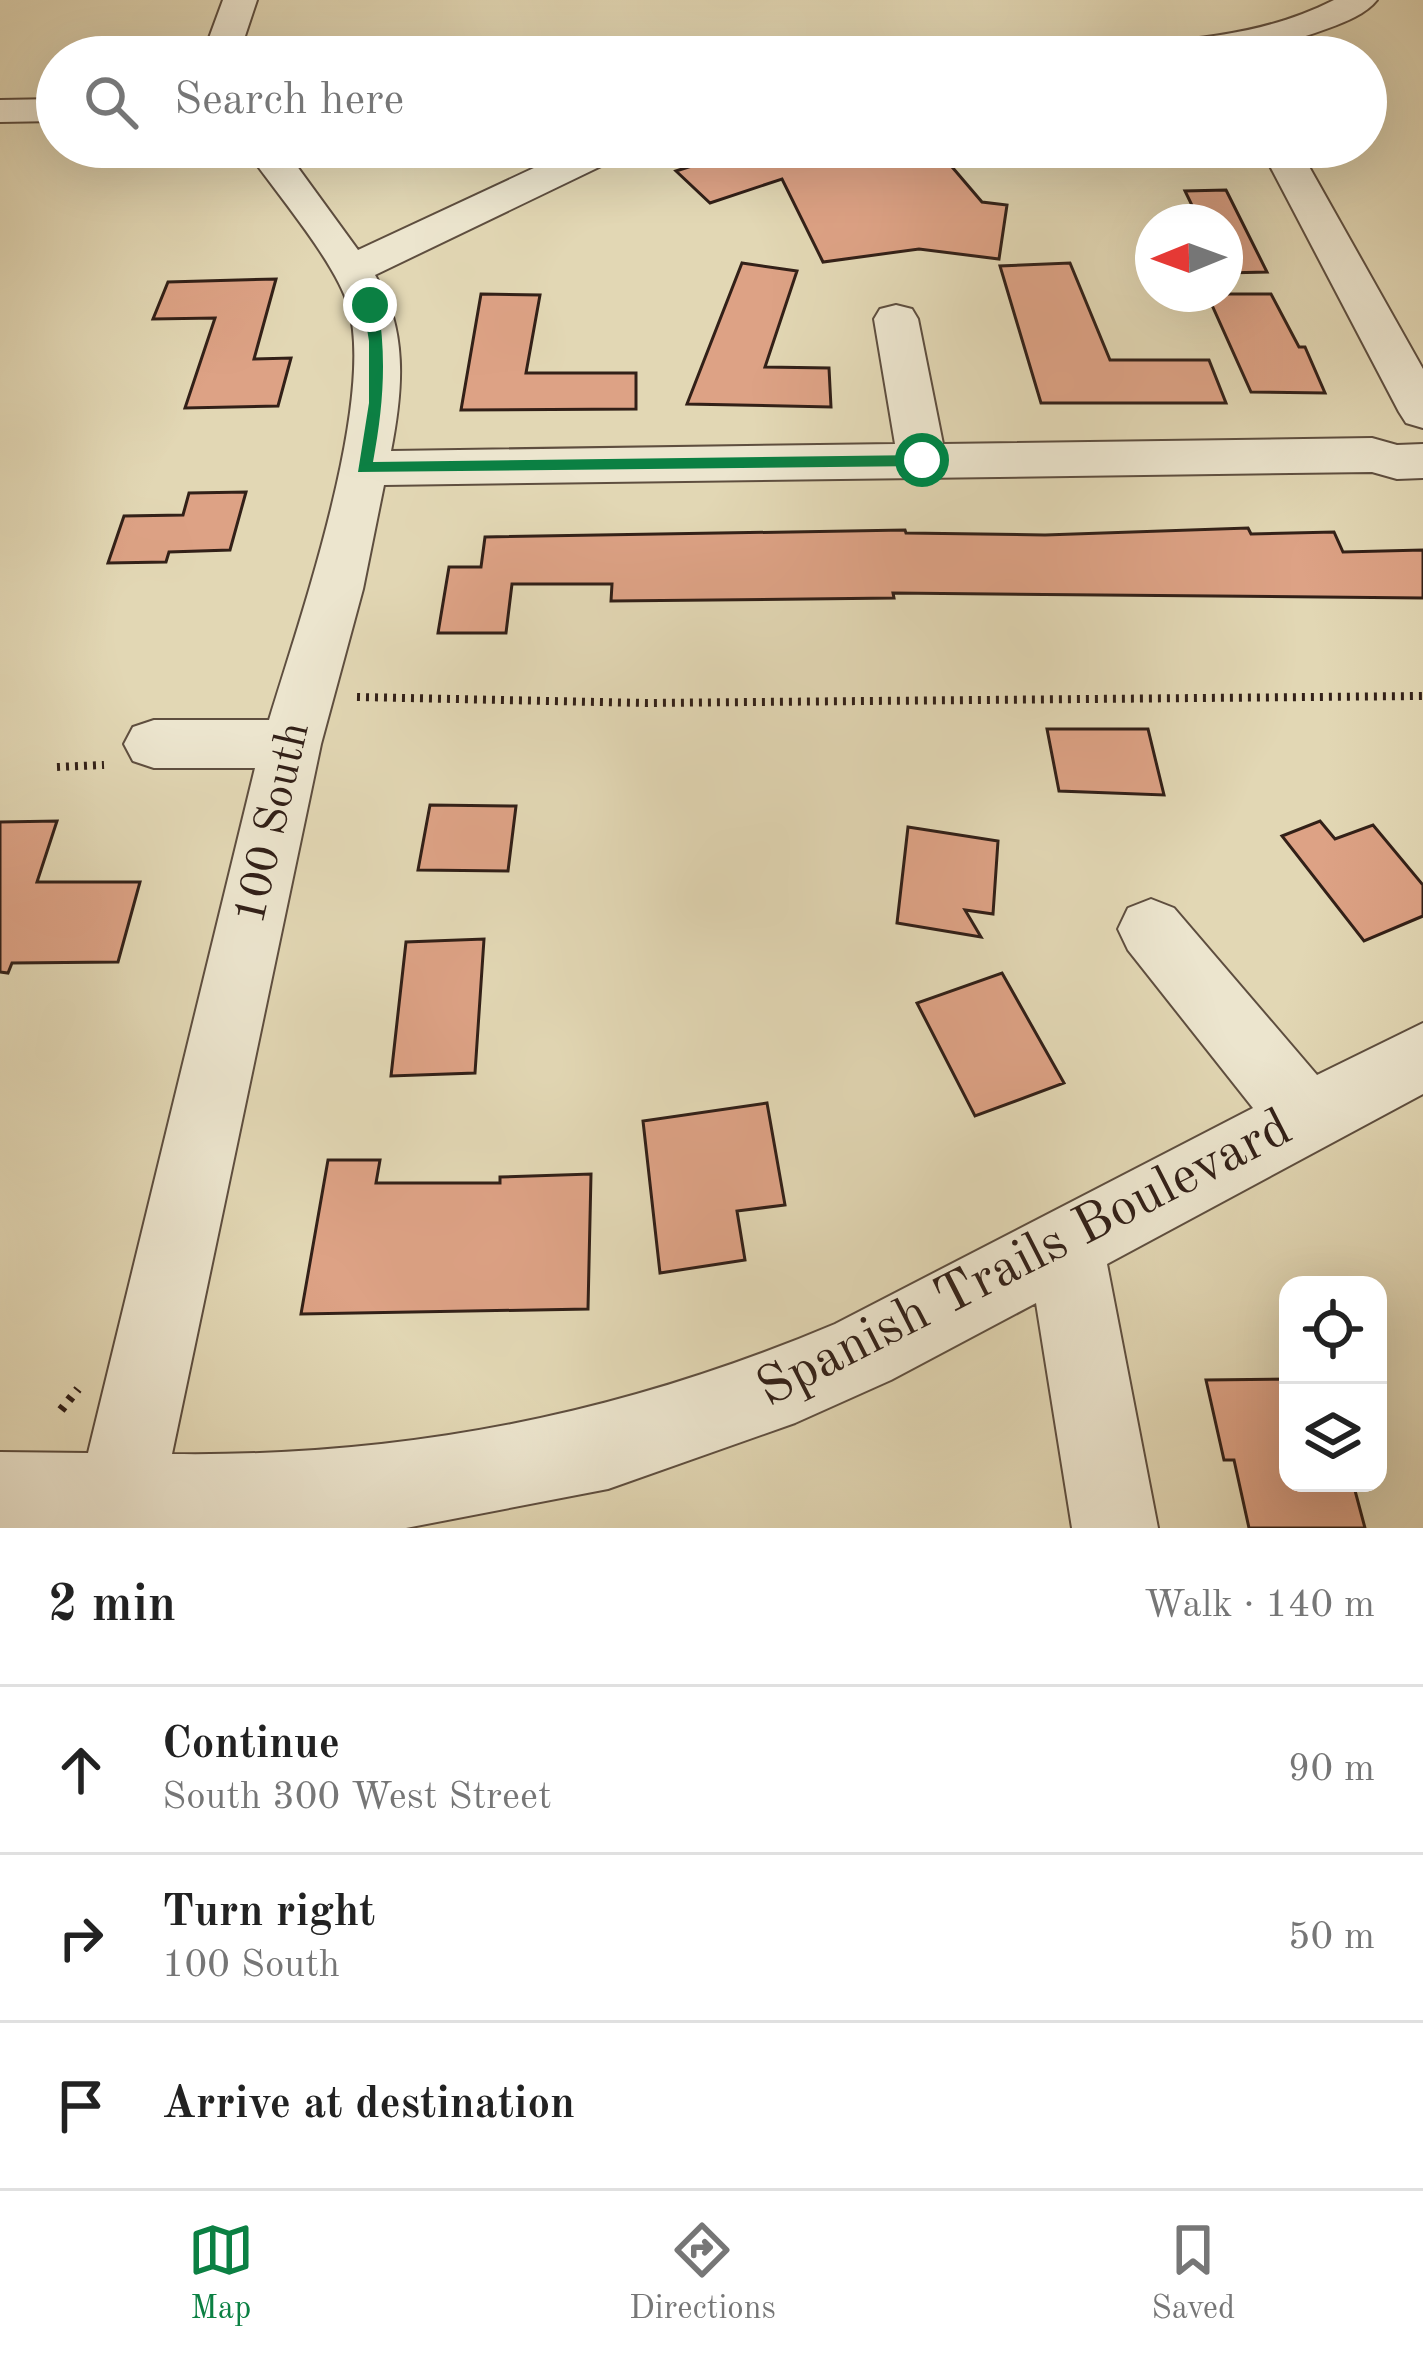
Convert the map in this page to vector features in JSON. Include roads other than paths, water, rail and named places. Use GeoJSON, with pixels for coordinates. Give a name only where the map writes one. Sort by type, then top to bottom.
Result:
{"type":"FeatureCollection","features":[{"type":"Feature","properties":{"kind":"street"},"geometry":{"type":"LineString","coordinates":[[227,36],[240,0]]}},
{"type":"Feature","properties":{"kind":"street"},"geometry":{"type":"LineString","coordinates":[[1276,36],[1360,0]]}},
{"type":"Feature","properties":{"kind":"street"},"geometry":{"type":"LineString","coordinates":[[0,110],[36,110]]}},
{"type":"Feature","properties":{"kind":"street","name":"100 South"},"geometry":{"type":"LineString","coordinates":[[117,1513],[291,744],[336,589],[377,403],[377,341],[370,305],[351,270],[278,168]]}},
{"type":"Feature","properties":{"kind":"street"},"geometry":{"type":"LineString","coordinates":[[351,270],[566,168]]}},
{"type":"Feature","properties":{"kind":"street"},"geometry":{"type":"LineString","coordinates":[[1290,168],[1423,412]]}},
{"type":"Feature","properties":{"kind":"street"},"geometry":{"type":"LineString","coordinates":[[896,319],[922,460]]}},
{"type":"Feature","properties":{"kind":"street"},"geometry":{"type":"LineString","coordinates":[[363,468],[1372,455],[1397,462],[1423,461]]}},
{"type":"Feature","properties":{"kind":"street"},"geometry":{"type":"LineString","coordinates":[[129,755],[291,744]]}},
{"type":"Feature","properties":{"kind":"street"},"geometry":{"type":"LineString","coordinates":[[1151,929],[1308,1119]]}},
{"type":"Feature","properties":{"kind":"street","name":"Spanish Trails Boulevard"},"geometry":{"type":"LineString","coordinates":[[0,1495],[117,1513],[418,1485],[608,1447],[766,1394],[863,1352],[1423,1058]]}},
{"type":"Feature","properties":{"kind":"street"},"geometry":{"type":"LineString","coordinates":[[1065,1246],[1115,1528]]}}]}
